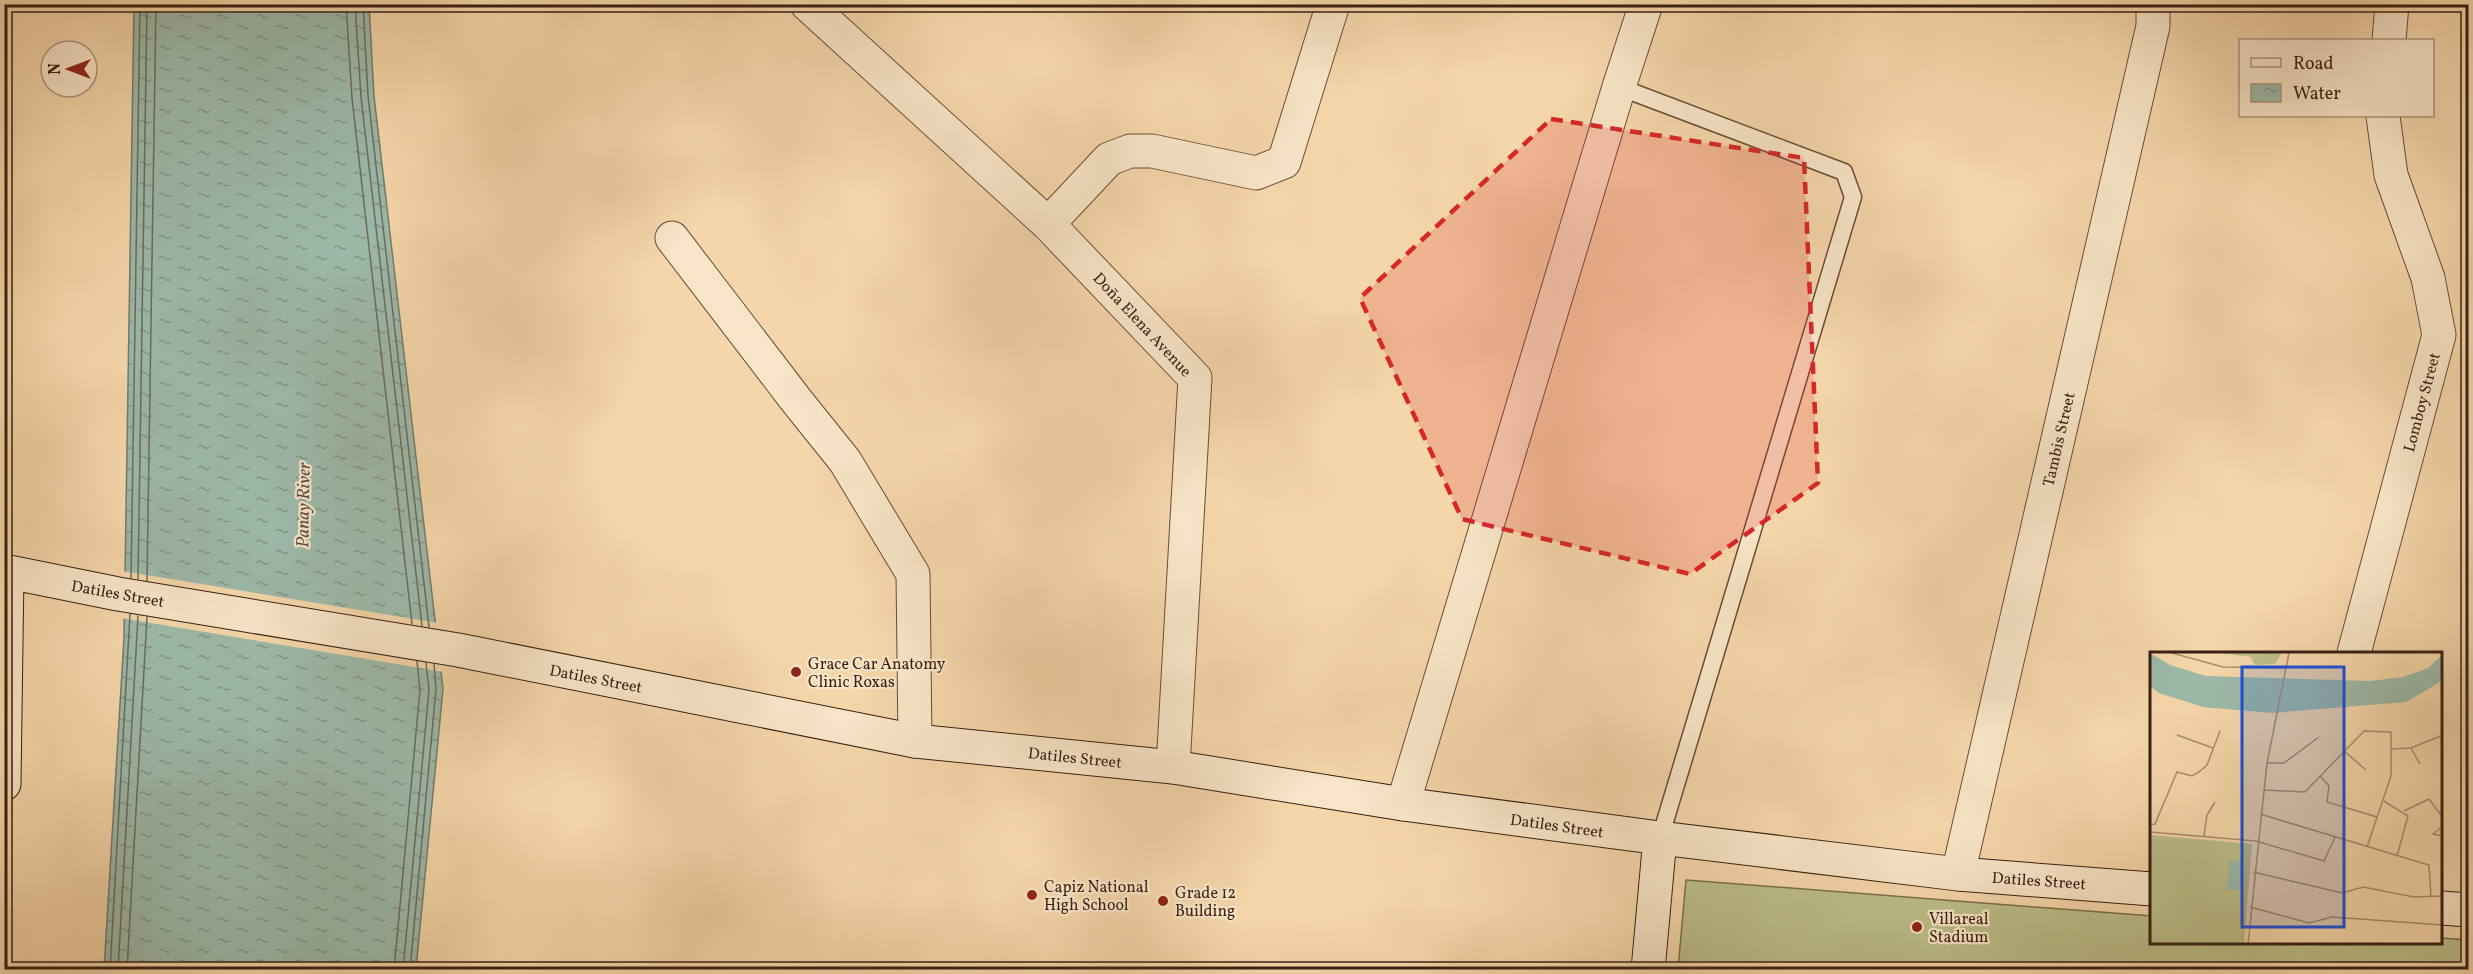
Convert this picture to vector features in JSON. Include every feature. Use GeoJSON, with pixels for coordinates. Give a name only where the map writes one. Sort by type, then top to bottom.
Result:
{"type":"FeatureCollection","features":[{"type":"Feature","properties":{"kind":"street","name":"Doña Elena Avenue"},"geometry":{"type":"LineString","coordinates":[[807,4],[1048,224],[1196,378],[1173,767]]}},
{"type":"Feature","properties":{"kind":"street"},"geometry":{"type":"LineString","coordinates":[[1048,224],[1108,159],[1130,151],[1152,151],[1256,173],[1284,162],[1333,4]]}},
{"type":"Feature","properties":{"kind":"street"},"geometry":{"type":"LineString","coordinates":[[1403,804],[1646,4]]}},
{"type":"Feature","properties":{"kind":"street","name":"Tambis Street"},"geometry":{"type":"LineString","coordinates":[[1958,874],[2153,26],[2153,4]]}},
{"type":"Feature","properties":{"kind":"street"},"geometry":{"type":"LineString","coordinates":[[2389,39],[2391,4]]}},
{"type":"Feature","properties":{"kind":"street","name":"Lomboy Street"},"geometry":{"type":"LineString","coordinates":[[2354,652],[2439,336],[2428,278],[2391,175],[2383,117]]}},
{"type":"Feature","properties":{"kind":"street"},"geometry":{"type":"LineString","coordinates":[[672,238],[845,461],[913,574],[915,741]]}},
{"type":"Feature","properties":{"kind":"street"},"geometry":{"type":"LineString","coordinates":[[4,784],[6,571]]}},
{"type":"Feature","properties":{"kind":"street","name":"Datiles Street"},"geometry":{"type":"LineString","coordinates":[[6,571],[118,594],[458,650],[915,741],[1173,767],[1403,804],[1958,874],[2150,889]]}},
{"type":"Feature","properties":{"kind":"street"},"geometry":{"type":"LineString","coordinates":[[1648,969],[1660,838]]}},
{"type":"Feature","properties":{"kind":"street"},"geometry":{"type":"LineString","coordinates":[[2443,908],[2469,910]]}},
{"type":"Feature","properties":{"kind":"lane"},"geometry":{"type":"LineString","coordinates":[[1619,87],[1844,172],[1853,197],[1660,838]]}},
{"type":"Feature","properties":{"kind":"highlighted area"},"geometry":{"type":"Polygon","coordinates":[[[1551,119],[1804,158],[1818,483],[1690,574],[1462,519],[1360,298],[1551,119]]]}},
{"type":"Feature","properties":{"kind":"green space","name":"Villareal Stadium"},"geometry":{"type":"Polygon","coordinates":[[[1686,880],[2150,916],[2150,944],[2443,944],[2443,938],[2468,940],[2468,969],[1678,969],[1686,880]]]}},
{"type":"Feature","properties":{"kind":"water","name":"Panay River"},"geometry":{"type":"Polygon","coordinates":[[[134,5],[369,5],[374,96],[443,689],[416,969],[104,970],[124,638],[134,5]]]}},
{"type":"Feature","properties":{"kind":"pier"},"geometry":{"type":"Polygon","coordinates":[[[122,571],[438,623],[444,672],[121,618],[122,571]]]}},
{"type":"Feature","properties":{"kind":"place","name":"Grace Car Anatomy Clinic Roxas"},"geometry":{"type":"Point","coordinates":[796,672]}},
{"type":"Feature","properties":{"kind":"place","name":"Capiz National High School"},"geometry":{"type":"Point","coordinates":[1032,895]}},
{"type":"Feature","properties":{"kind":"place","name":"Grade 12 Building"},"geometry":{"type":"Point","coordinates":[1163,901]}},
{"type":"Feature","properties":{"kind":"place","name":"Villareal Stadium"},"geometry":{"type":"Point","coordinates":[1917,927]}}]}
